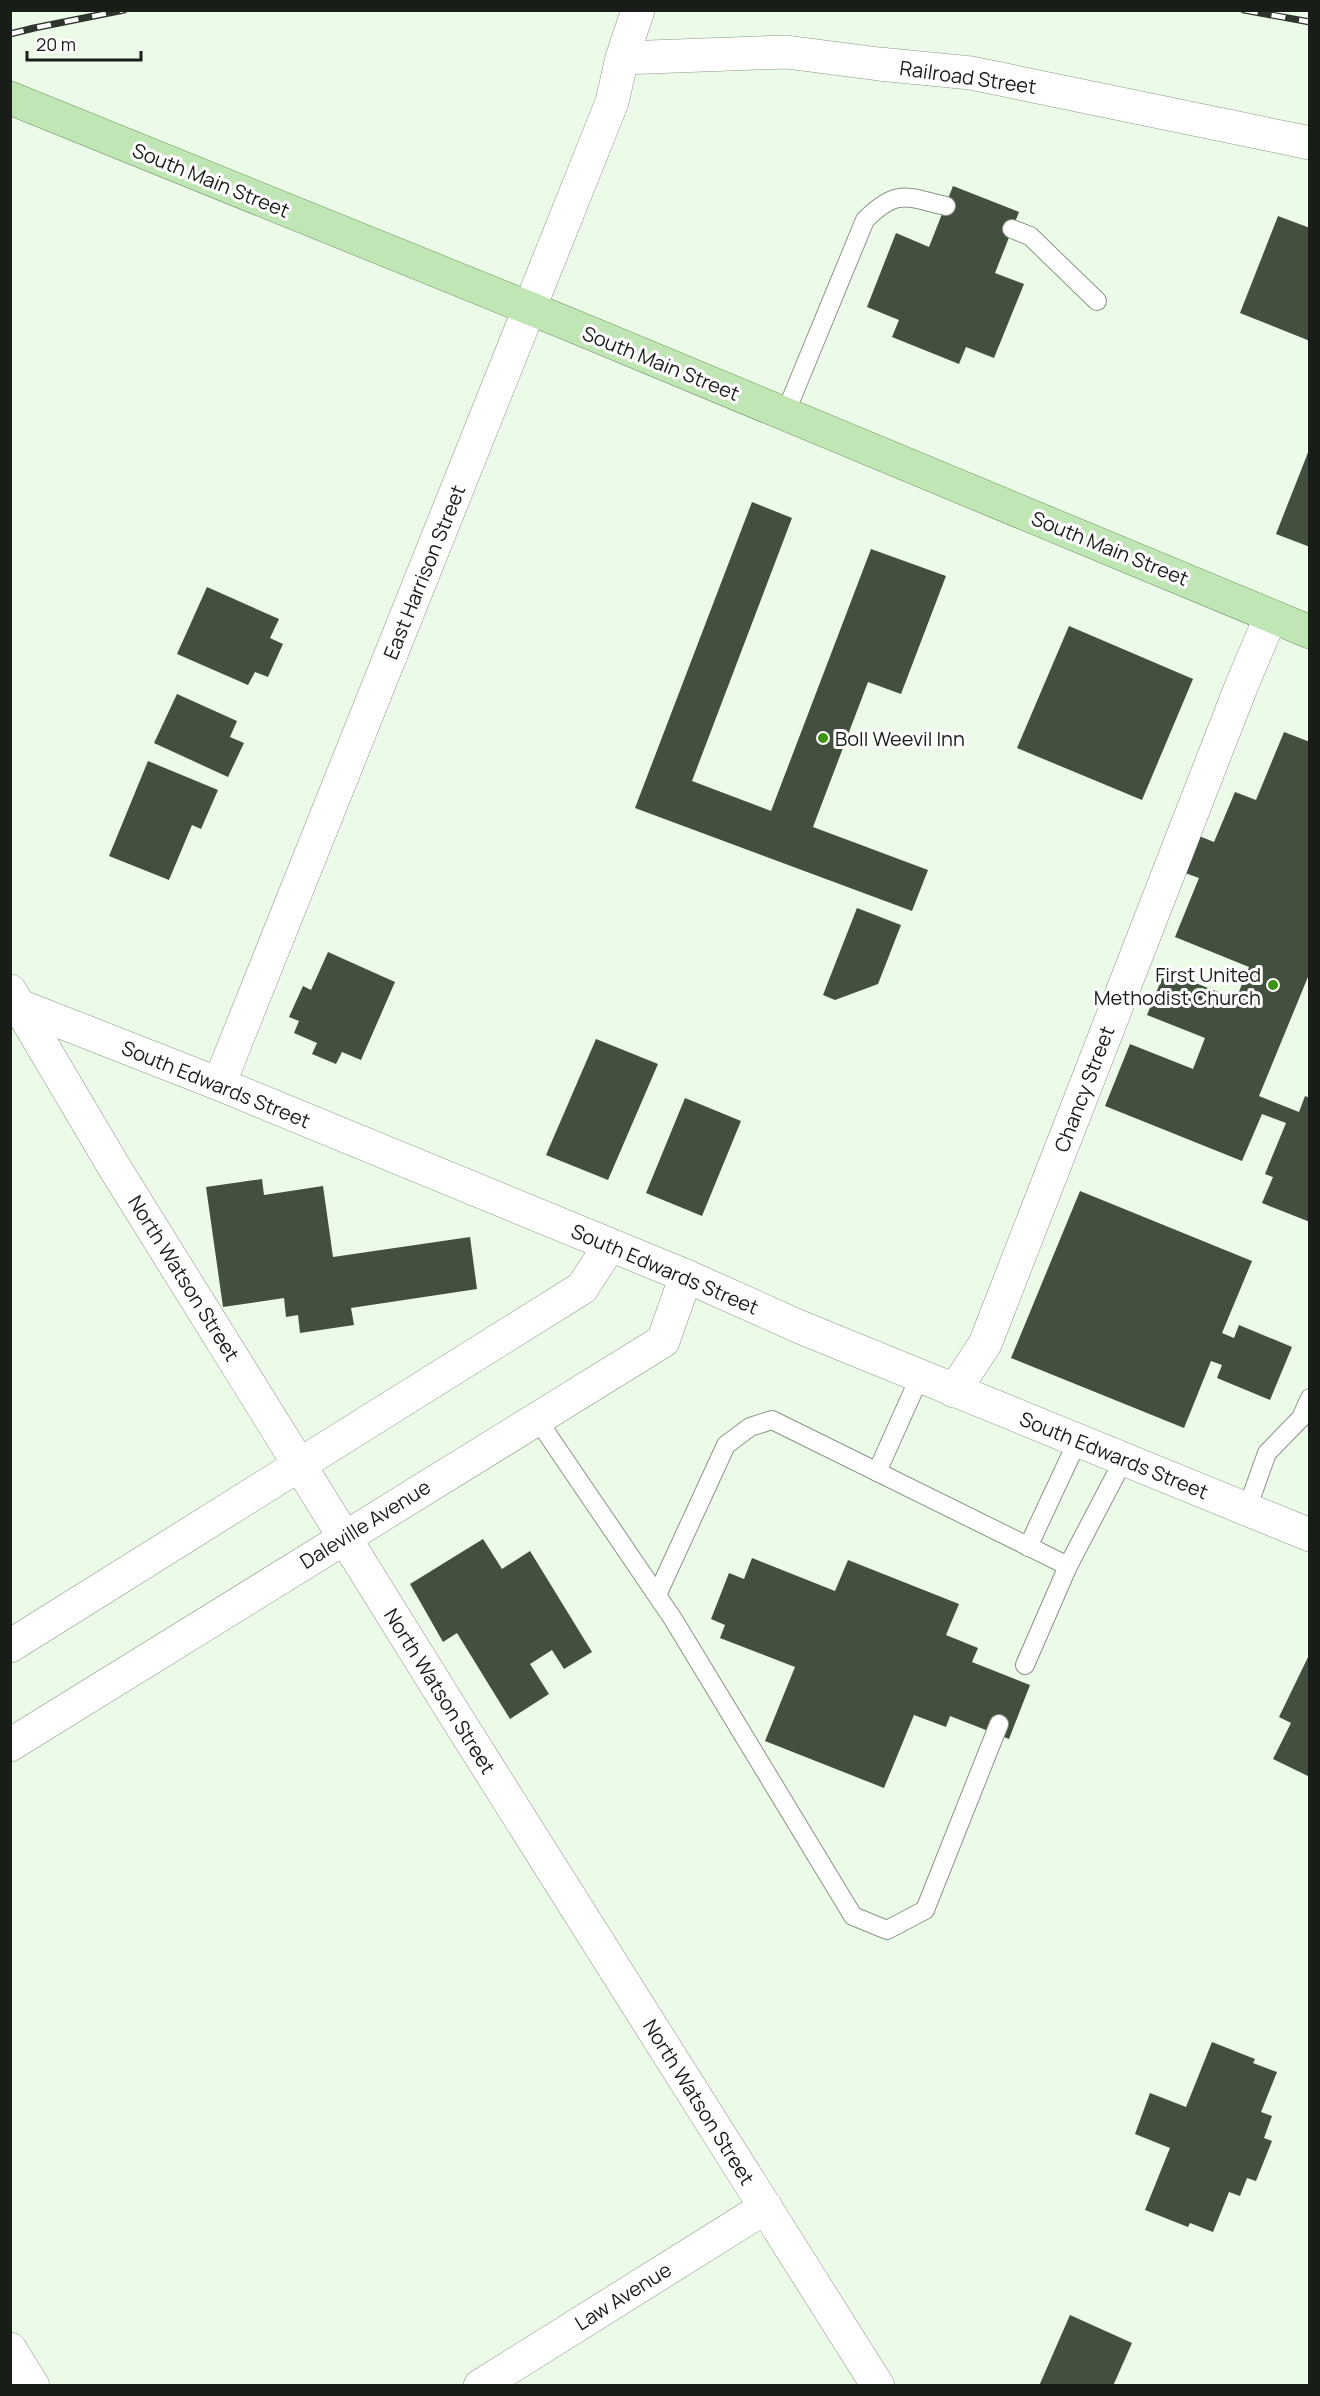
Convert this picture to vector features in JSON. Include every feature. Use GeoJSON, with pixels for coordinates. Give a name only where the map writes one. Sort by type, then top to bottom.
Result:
{"type":"FeatureCollection","features":[{"type":"Feature","properties":{"kind":"main road","name":"South Main Street"},"geometry":{"type":"LineString","coordinates":[[10,98],[530,309],[1310,632]]}},
{"type":"Feature","properties":{"kind":"street","name":"East Harrison Street"},"geometry":{"type":"LineString","coordinates":[[219,1084],[612,102],[622,58],[638,10]]}},
{"type":"Feature","properties":{"kind":"street","name":"Railroad Street"},"geometry":{"type":"LineString","coordinates":[[622,58],[786,52],[971,73],[1310,143]]}},
{"type":"Feature","properties":{"kind":"street","name":"Chancy Street"},"geometry":{"type":"LineString","coordinates":[[954,1390],[985,1344],[1232,710],[1271,616]]}},
{"type":"Feature","properties":{"kind":"street","name":"South Edwards Street"},"geometry":{"type":"LineString","coordinates":[[15,998],[686,1276],[800,1327],[1310,1535]]}},
{"type":"Feature","properties":{"kind":"street","name":"North Watson Street"},"geometry":{"type":"LineString","coordinates":[[15,998],[116,1170],[458,1720],[878,2385]]}},
{"type":"Feature","properties":{"kind":"street"},"geometry":{"type":"LineString","coordinates":[[10,1646],[582,1288],[610,1245]]}},
{"type":"Feature","properties":{"kind":"street","name":"Daleville Avenue"},"geometry":{"type":"LineString","coordinates":[[10,1745],[663,1341],[686,1276]]}},
{"type":"Feature","properties":{"kind":"street","name":"Law Avenue"},"geometry":{"type":"LineString","coordinates":[[480,2385],[766,2207]]}},
{"type":"Feature","properties":{"kind":"street"},"geometry":{"type":"LineString","coordinates":[[10,2349],[33,2385]]}},
{"type":"Feature","properties":{"kind":"lane"},"geometry":{"type":"LineString","coordinates":[[785,414],[865,220],[879,206],[900,196],[946,206]]}},
{"type":"Feature","properties":{"kind":"lane"},"geometry":{"type":"LineString","coordinates":[[1012,229],[1030,236],[1098,301]]}},
{"type":"Feature","properties":{"kind":"lane"},"geometry":{"type":"LineString","coordinates":[[877,1472],[920,1376]]}},
{"type":"Feature","properties":{"kind":"lane"},"geometry":{"type":"LineString","coordinates":[[1247,1509],[1267,1453],[1301,1418],[1310,1398]]}},
{"type":"Feature","properties":{"kind":"lane"},"geometry":{"type":"LineString","coordinates":[[537,1419],[657,1595],[853,1916],[887,1930],[925,1911],[999,1724]]}},
{"type":"Feature","properties":{"kind":"lane"},"geometry":{"type":"LineString","coordinates":[[657,1595],[726,1445],[750,1427],[772,1420],[1068,1566]]}},
{"type":"Feature","properties":{"kind":"lane"},"geometry":{"type":"LineString","coordinates":[[1028,1547],[1078,1440]]}},
{"type":"Feature","properties":{"kind":"lane"},"geometry":{"type":"LineString","coordinates":[[1025,1665],[1068,1566],[1124,1459]]}},
{"type":"Feature","properties":{"kind":"building"},"geometry":{"type":"Polygon","coordinates":[[[953,186],[1019,212],[995,273],[1024,284],[994,358],[966,347],[959,364],[892,337],[899,320],[867,307],[896,233],[929,247],[953,186]]]}},
{"type":"Feature","properties":{"kind":"building"},"geometry":{"type":"Polygon","coordinates":[[[1278,216],[1310,228],[1310,341],[1240,313],[1278,216]]]}},
{"type":"Feature","properties":{"kind":"building"},"geometry":{"type":"Polygon","coordinates":[[[1310,450],[1310,547],[1276,534],[1310,450]]]}},
{"type":"Feature","properties":{"kind":"building","name":"Boll Weevil Inn"},"geometry":{"type":"Polygon","coordinates":[[[752,502],[792,518],[692,781],[771,811],[871,549],[946,576],[901,694],[868,682],[813,827],[928,870],[912,911],[635,808],[752,502]]]}},
{"type":"Feature","properties":{"kind":"building"},"geometry":{"type":"Polygon","coordinates":[[[207,587],[279,619],[270,638],[283,644],[268,677],[255,672],[248,685],[177,654],[207,587]]]}},
{"type":"Feature","properties":{"kind":"building"},"geometry":{"type":"Polygon","coordinates":[[[1069,626],[1193,679],[1142,800],[1017,748],[1069,626]]]}},
{"type":"Feature","properties":{"kind":"building"},"geometry":{"type":"Polygon","coordinates":[[[177,694],[237,721],[230,737],[244,743],[228,777],[154,743],[177,694]]]}},
{"type":"Feature","properties":{"kind":"building","name":"First United Methodist Church"},"geometry":{"type":"Polygon","coordinates":[[[1284,732],[1310,742],[1310,972],[1259,1096],[1299,1112],[1305,1096],[1310,1098],[1310,1222],[1262,1203],[1273,1177],[1265,1174],[1286,1123],[1262,1114],[1242,1161],[1105,1106],[1130,1044],[1193,1069],[1205,1038],[1147,1015],[1165,971],[1236,999],[1249,967],[1175,937],[1199,878],[1185,873],[1199,836],[1214,842],[1235,792],[1256,800],[1284,732]]]}},
{"type":"Feature","properties":{"kind":"building"},"geometry":{"type":"Polygon","coordinates":[[[148,761],[218,790],[201,829],[192,825],[169,880],[109,856],[148,761]]]}},
{"type":"Feature","properties":{"kind":"building"},"geometry":{"type":"Polygon","coordinates":[[[857,908],[901,925],[878,984],[835,1000],[823,995],[857,908]]]}},
{"type":"Feature","properties":{"kind":"building"},"geometry":{"type":"Polygon","coordinates":[[[328,952],[395,982],[361,1060],[342,1052],[336,1064],[312,1054],[317,1043],[294,1033],[299,1021],[289,1017],[303,986],[311,990],[328,952]]]}},
{"type":"Feature","properties":{"kind":"building"},"geometry":{"type":"Polygon","coordinates":[[[596,1039],[658,1064],[608,1180],[546,1155],[596,1039]]]}},
{"type":"Feature","properties":{"kind":"building"},"geometry":{"type":"Polygon","coordinates":[[[685,1098],[741,1121],[702,1216],[646,1193],[685,1098]]]}},
{"type":"Feature","properties":{"kind":"building"},"geometry":{"type":"Polygon","coordinates":[[[262,1179],[264,1195],[323,1186],[333,1257],[470,1237],[477,1289],[351,1308],[354,1325],[300,1333],[298,1315],[286,1317],[284,1298],[223,1307],[206,1187],[262,1179]]]}},
{"type":"Feature","properties":{"kind":"building"},"geometry":{"type":"Polygon","coordinates":[[[1080,1191],[1252,1261],[1222,1333],[1234,1338],[1239,1325],[1292,1347],[1270,1400],[1217,1378],[1222,1365],[1211,1361],[1184,1428],[1011,1358],[1080,1191]]]}},
{"type":"Feature","properties":{"kind":"building"},"geometry":{"type":"Polygon","coordinates":[[[483,1539],[502,1569],[530,1551],[592,1652],[564,1669],[552,1650],[530,1664],[549,1694],[510,1719],[457,1633],[443,1642],[410,1584],[483,1539]]]}},
{"type":"Feature","properties":{"kind":"building"},"geometry":{"type":"Polygon","coordinates":[[[752,1558],[835,1591],[848,1560],[959,1604],[946,1635],[978,1648],[972,1662],[1030,1685],[1009,1739],[950,1716],[946,1727],[914,1715],[884,1788],[765,1741],[795,1667],[720,1638],[725,1625],[711,1619],[729,1573],[744,1579],[752,1558]]]}},
{"type":"Feature","properties":{"kind":"building"},"geometry":{"type":"Polygon","coordinates":[[[1310,1653],[1310,1777],[1273,1759],[1291,1723],[1279,1717],[1310,1653]]]}},
{"type":"Feature","properties":{"kind":"building"},"geometry":{"type":"Polygon","coordinates":[[[1212,2042],[1255,2059],[1253,2063],[1277,2072],[1261,2112],[1272,2116],[1264,2138],[1272,2141],[1256,2181],[1247,2178],[1240,2196],[1229,2192],[1213,2232],[1190,2223],[1188,2227],[1145,2210],[1170,2148],[1135,2134],[1150,2093],[1186,2107],[1212,2042]]]}},
{"type":"Feature","properties":{"kind":"building"},"geometry":{"type":"Polygon","coordinates":[[[1070,2315],[1132,2343],[1113,2386],[1039,2386],[1070,2315]]]}},
{"type":"Feature","properties":{"kind":"railway"},"geometry":{"type":"LineString","coordinates":[[10,34],[124,10]]}},
{"type":"Feature","properties":{"kind":"railway"},"geometry":{"type":"LineString","coordinates":[[1244,10],[1310,22]]}},
{"type":"Feature","properties":{"kind":"place","name":"Boll Weevil Inn"},"geometry":{"type":"Point","coordinates":[823,738]}},
{"type":"Feature","properties":{"kind":"place","name":"First United Methodist Church"},"geometry":{"type":"Point","coordinates":[1273,985]}}]}
